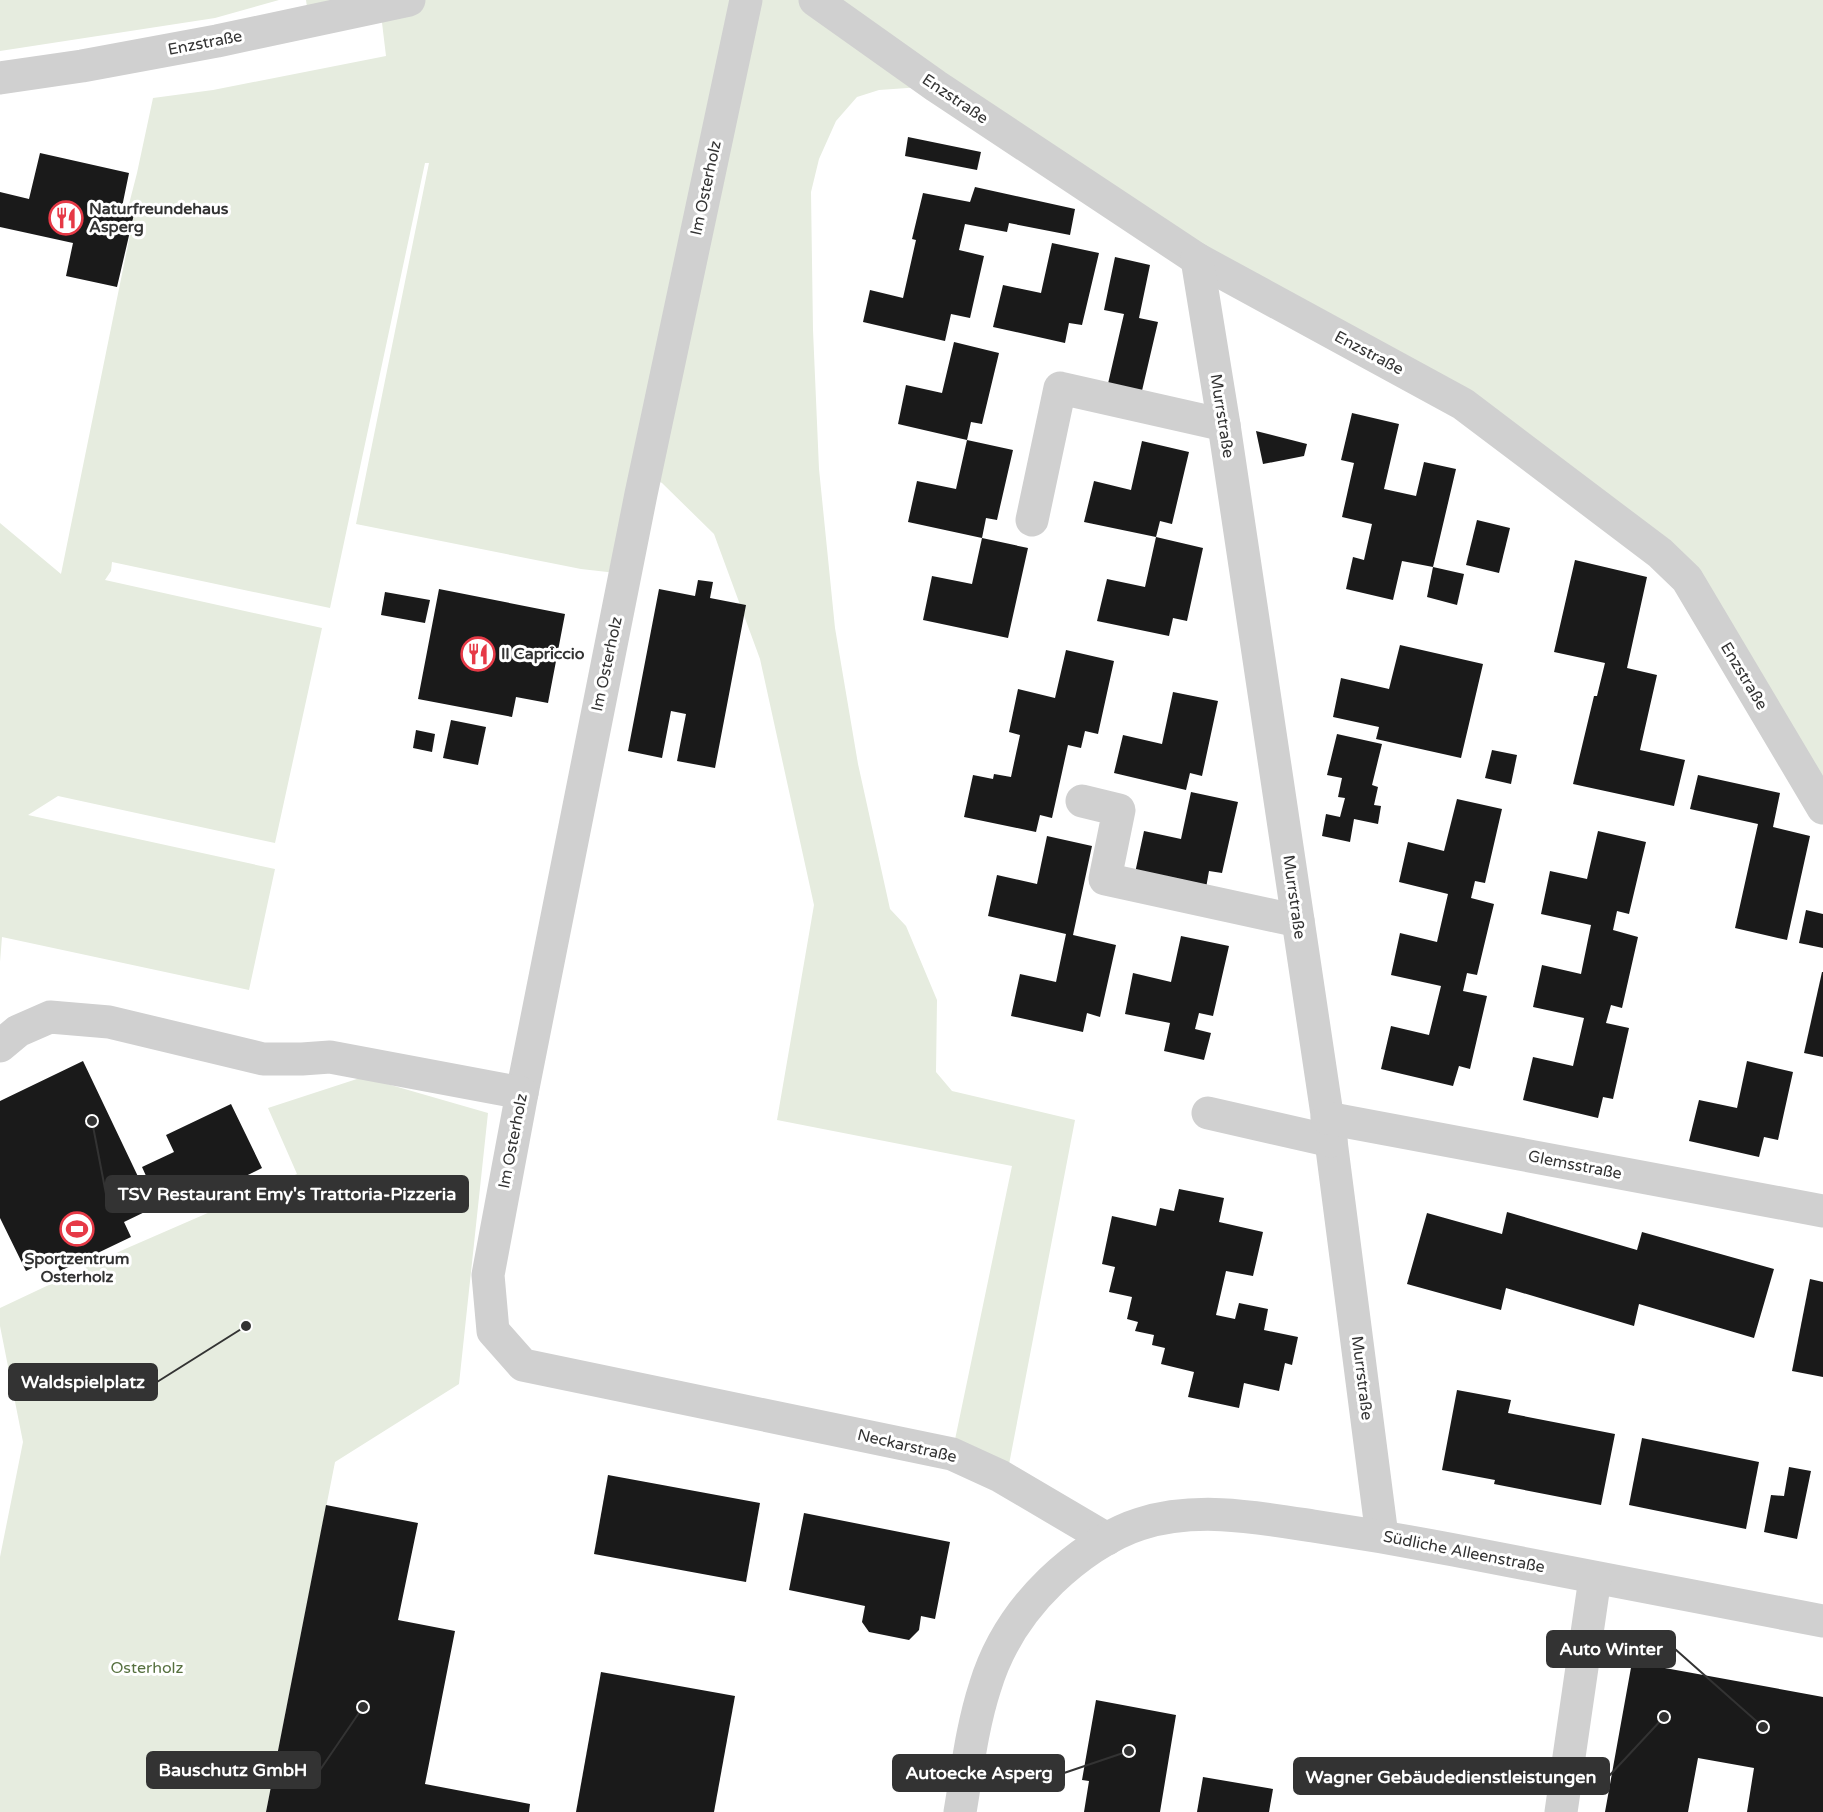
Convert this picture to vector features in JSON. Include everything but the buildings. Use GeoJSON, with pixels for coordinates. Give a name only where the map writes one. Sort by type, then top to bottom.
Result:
{"type":"FeatureCollection","features":[{"type":"Feature","properties":{"kind":"street","name":"Enzstraße"},"geometry":{"type":"LineString","coordinates":[[0,78],[184,47],[409,0]]}},
{"type":"Feature","properties":{"kind":"street","name":"Im Osterholz"},"geometry":{"type":"LineString","coordinates":[[493,1331],[488,1275],[522,1094],[641,494],[746,0]]}},
{"type":"Feature","properties":{"kind":"street","name":"Enzstraße"},"geometry":{"type":"LineString","coordinates":[[815,0],[936,86],[1197,260],[1463,404],[1659,553],[1686,579],[1823,808]]}},
{"type":"Feature","properties":{"kind":"street","name":"Murrstraße"},"geometry":{"type":"LineString","coordinates":[[1197,260],[1224,425],[1329,1130],[1382,1536]]}},
{"type":"Feature","properties":{"kind":"street"},"geometry":{"type":"LineString","coordinates":[[1032,520],[1060,388],[1224,425]]}},
{"type":"Feature","properties":{"kind":"street"},"geometry":{"type":"LineString","coordinates":[[1082,801],[1119,810],[1105,879],[1298,921]]}},
{"type":"Feature","properties":{"kind":"street"},"geometry":{"type":"LineString","coordinates":[[0,1046],[18,1031],[50,1017],[109,1022],[263,1059],[330,1057],[522,1094]]}},
{"type":"Feature","properties":{"kind":"street","name":"Glemsstraße"},"geometry":{"type":"LineString","coordinates":[[1208,1113],[1329,1130],[1823,1211]]}},
{"type":"Feature","properties":{"kind":"street","name":"Neckarstraße"},"geometry":{"type":"LineString","coordinates":[[493,1331],[523,1365],[952,1454],[1000,1476],[1107,1539]]}},
{"type":"Feature","properties":{"kind":"street","name":"Südliche Alleenstraße"},"geometry":{"type":"LineString","coordinates":[[1107,1539],[1138,1525],[1169,1517],[1198,1514],[1279,1521],[1382,1536],[1823,1621]]}},
{"type":"Feature","properties":{"kind":"street"},"geometry":{"type":"LineString","coordinates":[[960,1812],[968,1762],[985,1687],[999,1652],[1032,1600],[1063,1570],[1107,1539]]}},
{"type":"Feature","properties":{"kind":"street"},"geometry":{"type":"LineString","coordinates":[[1561,1812],[1594,1578]]}},
{"type":"Feature","properties":{"kind":"green space"},"geometry":{"type":"Polygon","coordinates":[[[0,0],[279,0],[215,18],[0,51],[0,0]]]}},
{"type":"Feature","properties":{"kind":"green space"},"geometry":{"type":"Polygon","coordinates":[[[306,0],[815,0],[936,86],[879,90],[857,97],[836,121],[819,159],[811,192],[813,330],[819,469],[835,628],[858,764],[890,909],[906,926],[937,1000],[936,1072],[952,1091],[1075,1120],[1006,1480],[952,1454],[1012,1166],[777,1120],[814,905],[760,659],[714,534],[662,483],[646,475],[625,574],[581,569],[356,524],[429,163],[425,163],[330,608],[112,562],[111,571],[105,580],[322,628],[275,843],[58,796],[28,815],[275,869],[249,990],[2,937],[0,962],[0,523],[61,574],[135,210],[128,208],[153,98],[213,90],[386,56],[380,6],[309,21],[306,0]]]}},
{"type":"Feature","properties":{"kind":"green space"},"geometry":{"type":"Polygon","coordinates":[[[837,0],[1823,0],[1823,808],[1687,579],[1463,404],[1197,259],[837,0]]]}},
{"type":"Feature","properties":{"kind":"green space","name":"Osterholz"},"geometry":{"type":"Polygon","coordinates":[[[363,1077],[488,1113],[459,1384],[335,1462],[266,1812],[0,1812],[0,1557],[23,1442],[0,1326],[0,1308],[125,1249],[297,1174],[268,1108],[363,1077]]]}},
{"type":"Feature","properties":{"kind":"place","name":"Naturfreundehaus Asperg"},"geometry":{"type":"Point","coordinates":[66,218]}},
{"type":"Feature","properties":{"kind":"place","name":"Il Capriccio"},"geometry":{"type":"Point","coordinates":[478,654]}},
{"type":"Feature","properties":{"kind":"place","name":"TSV Restaurant Emy's Trattoria-Pizzeria"},"geometry":{"type":"Point","coordinates":[92,1121]}},
{"type":"Feature","properties":{"kind":"place","name":"Sportzentrum Osterholz"},"geometry":{"type":"Point","coordinates":[77,1229]}},
{"type":"Feature","properties":{"kind":"place","name":"Waldspielplatz"},"geometry":{"type":"Point","coordinates":[246,1326]}},
{"type":"Feature","properties":{"kind":"place","name":"Bauschutz GmbH"},"geometry":{"type":"Point","coordinates":[363,1707]}},
{"type":"Feature","properties":{"kind":"place","name":"Wagner Gebäudedienstleistungen"},"geometry":{"type":"Point","coordinates":[1664,1717]}},
{"type":"Feature","properties":{"kind":"place","name":"Auto Winter"},"geometry":{"type":"Point","coordinates":[1763,1727]}},
{"type":"Feature","properties":{"kind":"place","name":"Autoecke Asperg"},"geometry":{"type":"Point","coordinates":[1129,1751]}}]}
